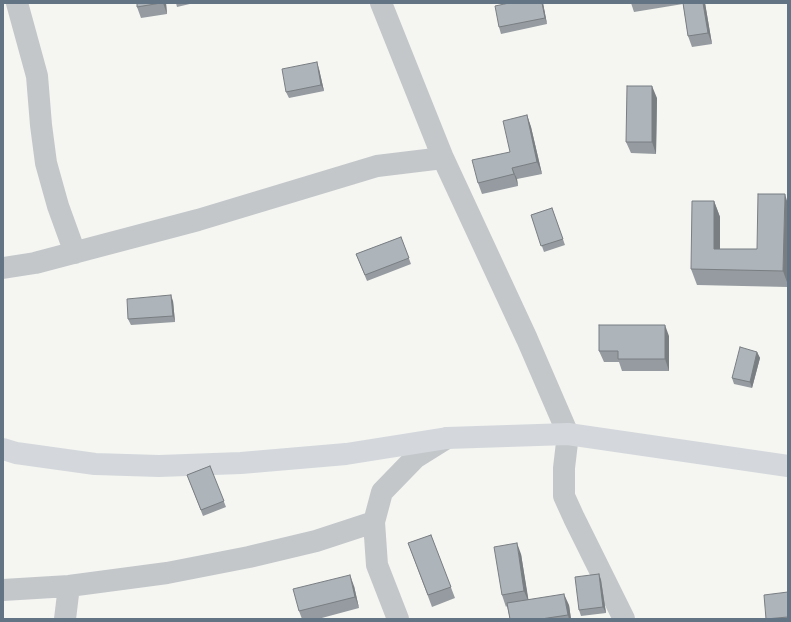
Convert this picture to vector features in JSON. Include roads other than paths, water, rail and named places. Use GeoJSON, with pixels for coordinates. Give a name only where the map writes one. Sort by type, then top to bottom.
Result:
{"type":"FeatureCollection","features":[{"type":"Feature","properties":{"kind":"street"},"geometry":{"type":"LineString","coordinates":[[17,3],[37,76],[46,164],[58,206],[75,253]]}},
{"type":"Feature","properties":{"kind":"street"},"geometry":{"type":"LineString","coordinates":[[381,3],[443,158],[527,339],[568,434],[564,468],[564,496],[624,619]]}},
{"type":"Feature","properties":{"kind":"street"},"geometry":{"type":"LineString","coordinates":[[3,268],[35,263],[198,220],[377,166],[443,158]]}},
{"type":"Feature","properties":{"kind":"street"},"geometry":{"type":"LineString","coordinates":[[3,448],[16,453],[95,464],[159,466],[241,463],[346,454],[447,438],[568,434],[788,466]]}},
{"type":"Feature","properties":{"kind":"street"},"geometry":{"type":"LineString","coordinates":[[398,619],[377,565],[374,522],[382,492],[415,458],[447,438]]}},
{"type":"Feature","properties":{"kind":"street"},"geometry":{"type":"LineString","coordinates":[[3,590],[69,586],[168,573],[249,557],[316,541],[374,522]]}},
{"type":"Feature","properties":{"kind":"street"},"geometry":{"type":"LineString","coordinates":[[65,619],[69,586]]}}]}
